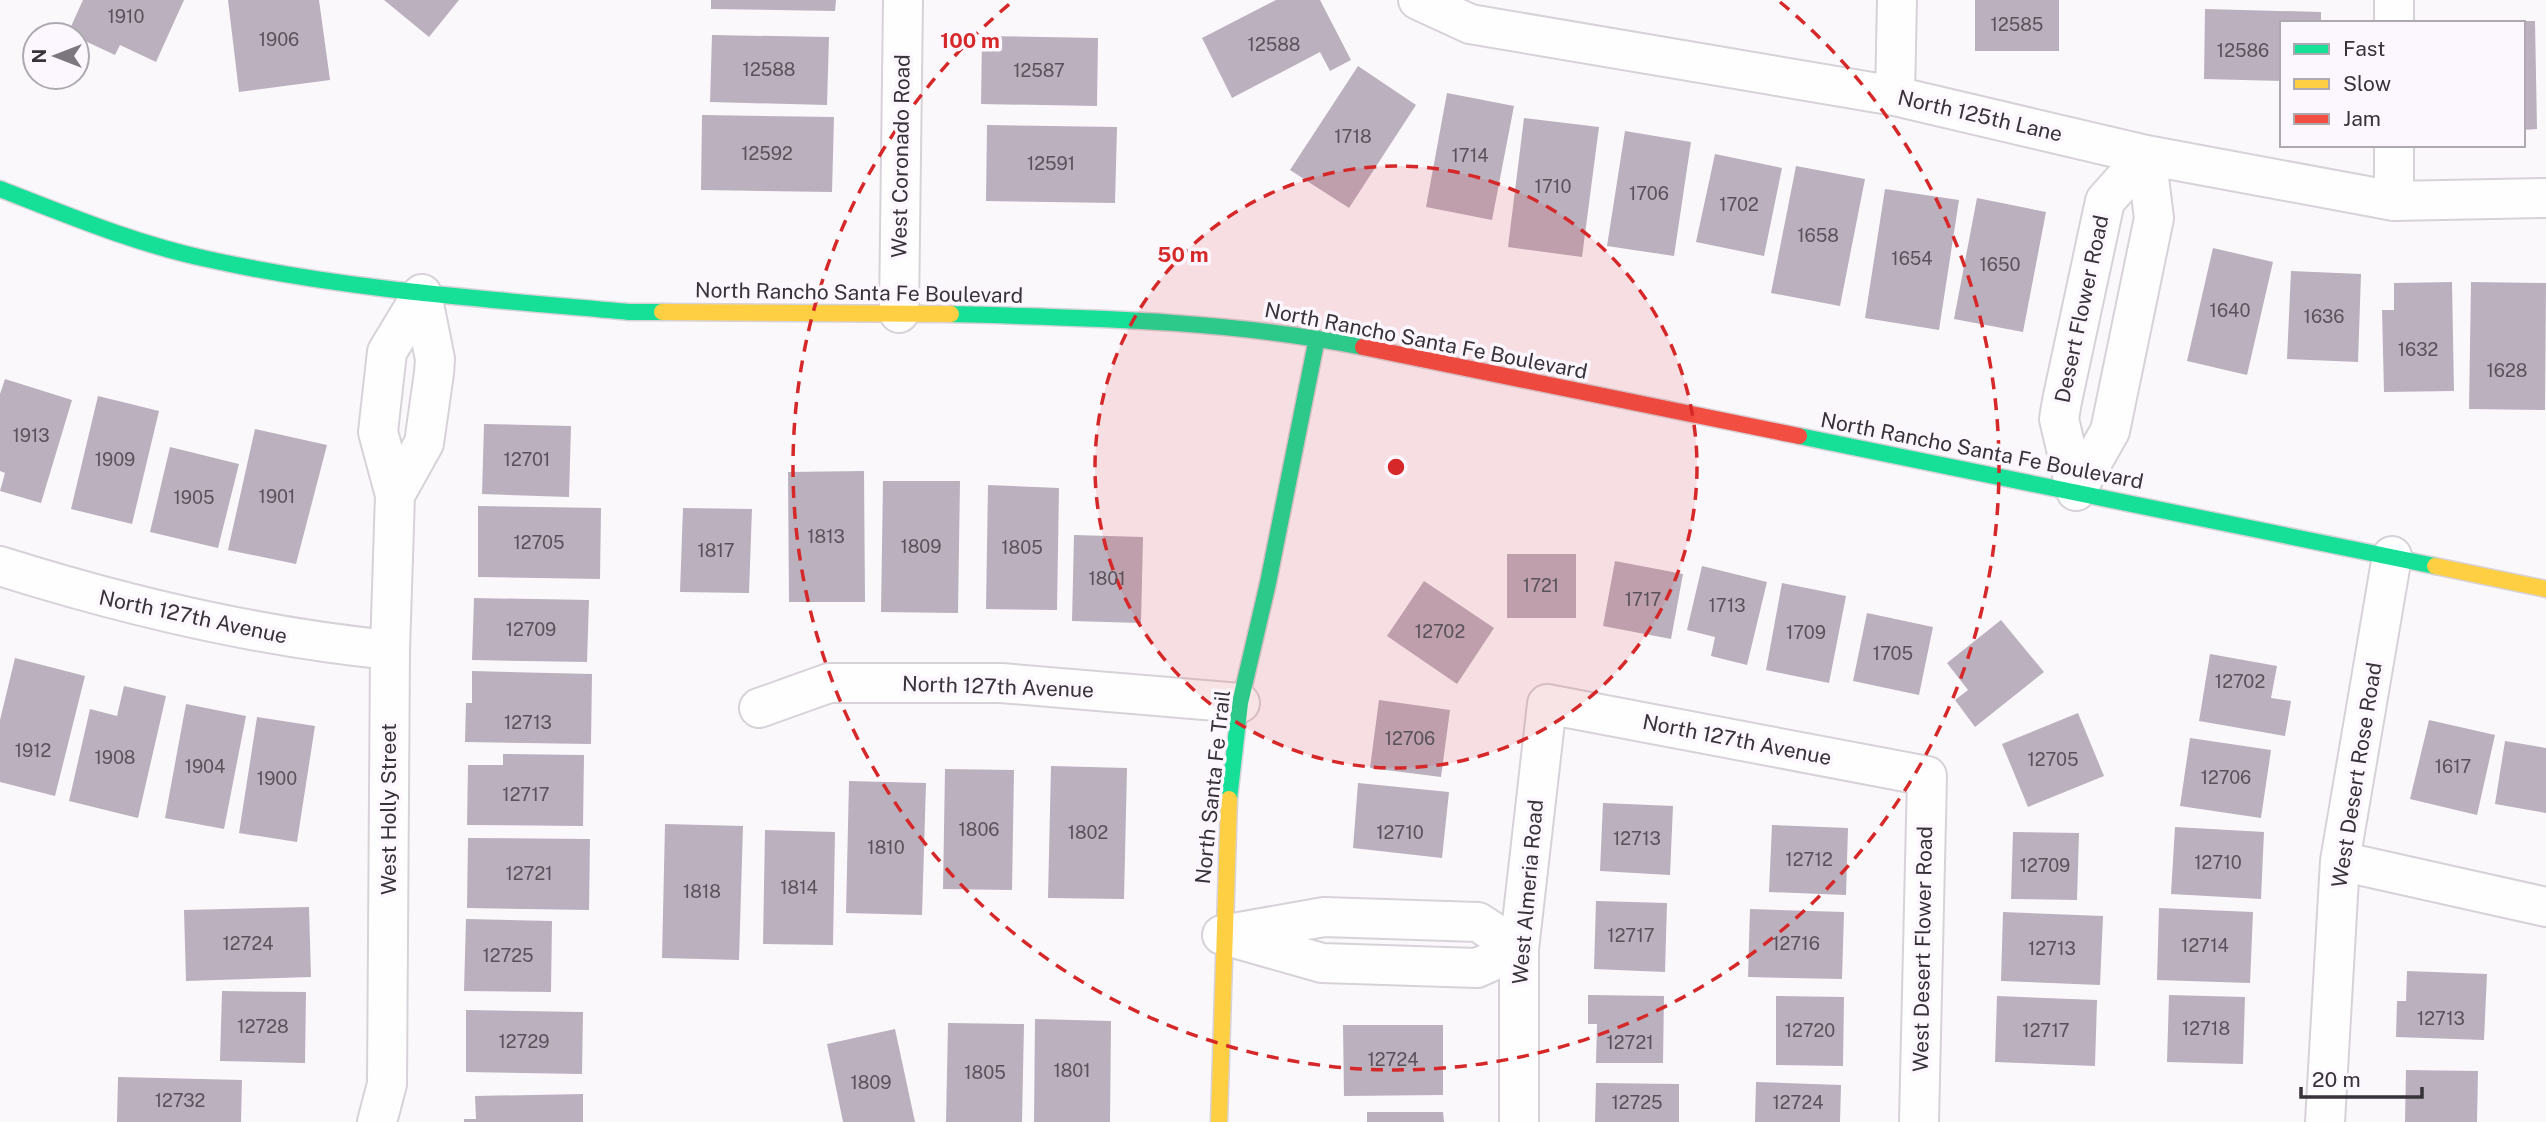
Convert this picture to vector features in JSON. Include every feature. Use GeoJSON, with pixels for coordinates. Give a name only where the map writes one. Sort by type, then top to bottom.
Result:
{"type":"FeatureCollection","features":[{"type":"Feature","properties":{"kind":"street","name":"West Coronado Road"},"geometry":{"type":"LineString","coordinates":[[899,313],[903,0]]}},
{"type":"Feature","properties":{"kind":"street","name":"North 125th Lane"},"geometry":{"type":"LineString","coordinates":[[1418,0],[1469,24],[1895,96],[2146,155],[2394,201],[2546,198]]}},
{"type":"Feature","properties":{"kind":"street"},"geometry":{"type":"LineString","coordinates":[[1895,96],[1897,0]]}},
{"type":"Feature","properties":{"kind":"street"},"geometry":{"type":"LineString","coordinates":[[2394,0],[2394,21]]}},
{"type":"Feature","properties":{"kind":"street"},"geometry":{"type":"LineString","coordinates":[[2394,147],[2394,201]]}},
{"type":"Feature","properties":{"kind":"street"},"geometry":{"type":"LineString","coordinates":[[2076,491],[2110,430],[2154,218],[2146,155]]}},
{"type":"Feature","properties":{"kind":"street","name":"Desert Flower Road"},"geometry":{"type":"LineString","coordinates":[[2076,491],[2059,419],[2062,401],[2105,201],[2146,155]]}},
{"type":"Feature","properties":{"kind":"street","name":"North Rancho Santa Fe Boulevard"},"geometry":{"type":"LineString","coordinates":[[0,189],[98,227],[204,258],[333,284],[629,312],[899,313],[1159,320],[1317,338],[2546,589]]}},
{"type":"Feature","properties":{"kind":"street","name":"West Holly Street"},"geometry":{"type":"LineString","coordinates":[[377,1122],[387,1084],[390,650],[395,495],[377,432],[387,352],[422,294]]}},
{"type":"Feature","properties":{"kind":"street","name":"North Santa Fe Trail"},"geometry":{"type":"LineString","coordinates":[[1219,1122],[1226,828],[1240,703],[1317,338]]}},
{"type":"Feature","properties":{"kind":"street","name":"West Desert Rose Road"},"geometry":{"type":"LineString","coordinates":[[2325,1122],[2340,861],[2392,556]]}},
{"type":"Feature","properties":{"kind":"street","name":"North 127th Avenue"},"geometry":{"type":"LineString","coordinates":[[0,566],[106,598],[308,642],[390,650]]}},
{"type":"Feature","properties":{"kind":"street","name":"North 127th Avenue"},"geometry":{"type":"LineString","coordinates":[[759,708],[829,683],[1001,683],[1240,703]]}},
{"type":"Feature","properties":{"kind":"street","name":"North 127th Avenue"},"geometry":{"type":"LineString","coordinates":[[1547,704],[1927,776]]}},
{"type":"Feature","properties":{"kind":"street","name":"West Almeria Road"},"geometry":{"type":"LineString","coordinates":[[1519,1122],[1519,949],[1547,704]]}},
{"type":"Feature","properties":{"kind":"street","name":"West Desert Flower Road"},"geometry":{"type":"LineString","coordinates":[[1919,1122],[1927,776]]}},
{"type":"Feature","properties":{"kind":"street"},"geometry":{"type":"LineString","coordinates":[[2340,861],[2546,907]]}},
{"type":"Feature","properties":{"kind":"street"},"geometry":{"type":"LineString","coordinates":[[1222,935],[1322,963],[1477,968],[1519,949]]}},
{"type":"Feature","properties":{"kind":"building"},"geometry":{"type":"Polygon","coordinates":[[[83,0],[184,0],[156,62],[120,45],[115,55],[91,44],[91,21],[73,21],[83,0]]]}},
{"type":"Feature","properties":{"kind":"building"},"geometry":{"type":"Polygon","coordinates":[[[228,0],[319,0],[330,80],[239,92],[228,0]]]}},
{"type":"Feature","properties":{"kind":"building"},"geometry":{"type":"Polygon","coordinates":[[[384,0],[459,0],[429,37],[384,0]]]}},
{"type":"Feature","properties":{"kind":"building"},"geometry":{"type":"Polygon","coordinates":[[[711,0],[836,0],[835,11],[711,9],[711,0]]]}},
{"type":"Feature","properties":{"kind":"building"},"geometry":{"type":"Polygon","coordinates":[[[1276,0],[1320,0],[1351,60],[1330,71],[1320,52],[1232,98],[1202,38],[1276,0]]]}},
{"type":"Feature","properties":{"kind":"building"},"geometry":{"type":"Polygon","coordinates":[[[1975,0],[2059,0],[2059,51],[1975,51],[1975,0]]]}},
{"type":"Feature","properties":{"kind":"building"},"geometry":{"type":"Polygon","coordinates":[[[2205,9],[2321,12],[2321,21],[2280,21],[2280,81],[2204,79],[2205,9]]]}},
{"type":"Feature","properties":{"kind":"building"},"geometry":{"type":"Polygon","coordinates":[[[2525,21],[2535,21],[2537,129],[2525,130],[2525,21]]]}},
{"type":"Feature","properties":{"kind":"building"},"geometry":{"type":"Polygon","coordinates":[[[712,35],[829,37],[827,105],[710,102],[712,35]]]}},
{"type":"Feature","properties":{"kind":"building"},"geometry":{"type":"Polygon","coordinates":[[[982,36],[1098,38],[1097,106],[981,104],[982,36]]]}},
{"type":"Feature","properties":{"kind":"building"},"geometry":{"type":"Polygon","coordinates":[[[1358,66],[1416,105],[1349,208],[1290,170],[1358,66]]]}},
{"type":"Feature","properties":{"kind":"building"},"geometry":{"type":"Polygon","coordinates":[[[1447,93],[1514,106],[1492,220],[1426,207],[1447,93]]]}},
{"type":"Feature","properties":{"kind":"building"},"geometry":{"type":"Polygon","coordinates":[[[702,115],[834,117],[832,192],[701,190],[702,115]]]}},
{"type":"Feature","properties":{"kind":"building"},"geometry":{"type":"Polygon","coordinates":[[[1524,118],[1599,127],[1582,257],[1508,247],[1524,118]]]}},
{"type":"Feature","properties":{"kind":"building"},"geometry":{"type":"Polygon","coordinates":[[[987,125],[1117,127],[1115,203],[986,201],[987,125]]]}},
{"type":"Feature","properties":{"kind":"building"},"geometry":{"type":"Polygon","coordinates":[[[1625,131],[1691,142],[1674,256],[1607,246],[1625,131]]]}},
{"type":"Feature","properties":{"kind":"building"},"geometry":{"type":"Polygon","coordinates":[[[1715,154],[1782,168],[1764,256],[1696,242],[1715,154]]]}},
{"type":"Feature","properties":{"kind":"building"},"geometry":{"type":"Polygon","coordinates":[[[1796,166],[1865,179],[1840,306],[1771,293],[1796,166]]]}},
{"type":"Feature","properties":{"kind":"building"},"geometry":{"type":"Polygon","coordinates":[[[1885,189],[1959,200],[1939,330],[1865,318],[1885,189]]]}},
{"type":"Feature","properties":{"kind":"building"},"geometry":{"type":"Polygon","coordinates":[[[1977,198],[2046,212],[2023,332],[1954,319],[1977,198]]]}},
{"type":"Feature","properties":{"kind":"building"},"geometry":{"type":"Polygon","coordinates":[[[2213,248],[2273,262],[2247,375],[2187,361],[2213,248]]]}},
{"type":"Feature","properties":{"kind":"building"},"geometry":{"type":"Polygon","coordinates":[[[2291,271],[2361,274],[2358,362],[2287,359],[2291,271]]]}},
{"type":"Feature","properties":{"kind":"building"},"geometry":{"type":"Polygon","coordinates":[[[2452,282],[2454,391],[2384,392],[2382,310],[2394,310],[2394,283],[2452,282]]]}},
{"type":"Feature","properties":{"kind":"building"},"geometry":{"type":"Polygon","coordinates":[[[2471,282],[2546,283],[2545,410],[2469,409],[2471,282]]]}},
{"type":"Feature","properties":{"kind":"building"},"geometry":{"type":"Polygon","coordinates":[[[5,379],[72,400],[41,503],[0,491],[5,473],[0,471],[0,394],[5,379]]]}},
{"type":"Feature","properties":{"kind":"building"},"geometry":{"type":"Polygon","coordinates":[[[98,396],[159,411],[132,524],[71,509],[98,396]]]}},
{"type":"Feature","properties":{"kind":"building"},"geometry":{"type":"Polygon","coordinates":[[[484,424],[571,426],[569,497],[482,494],[484,424]]]}},
{"type":"Feature","properties":{"kind":"building"},"geometry":{"type":"Polygon","coordinates":[[[255,429],[327,445],[296,564],[228,550],[255,429]]]}},
{"type":"Feature","properties":{"kind":"building"},"geometry":{"type":"Polygon","coordinates":[[[170,447],[239,464],[218,548],[150,532],[170,447]]]}},
{"type":"Feature","properties":{"kind":"building"},"geometry":{"type":"Polygon","coordinates":[[[864,471],[865,602],[789,602],[788,472],[864,471]]]}},
{"type":"Feature","properties":{"kind":"building"},"geometry":{"type":"Polygon","coordinates":[[[883,481],[960,481],[958,613],[881,612],[883,481]]]}},
{"type":"Feature","properties":{"kind":"building"},"geometry":{"type":"Polygon","coordinates":[[[988,485],[1059,488],[1057,610],[986,609],[988,485]]]}},
{"type":"Feature","properties":{"kind":"building"},"geometry":{"type":"Polygon","coordinates":[[[478,506],[601,508],[600,579],[478,577],[478,506]]]}},
{"type":"Feature","properties":{"kind":"building"},"geometry":{"type":"Polygon","coordinates":[[[683,508],[752,509],[749,593],[680,592],[683,508]]]}},
{"type":"Feature","properties":{"kind":"building"},"geometry":{"type":"Polygon","coordinates":[[[1074,535],[1143,537],[1141,623],[1072,621],[1074,535]]]}},
{"type":"Feature","properties":{"kind":"building"},"geometry":{"type":"Polygon","coordinates":[[[1507,554],[1576,554],[1576,618],[1507,618],[1507,554]]]}},
{"type":"Feature","properties":{"kind":"building"},"geometry":{"type":"Polygon","coordinates":[[[1615,561],[1683,574],[1671,639],[1603,626],[1615,561]]]}},
{"type":"Feature","properties":{"kind":"building"},"geometry":{"type":"Polygon","coordinates":[[[1702,566],[1767,582],[1747,665],[1711,656],[1715,637],[1687,630],[1702,566]]]}},
{"type":"Feature","properties":{"kind":"building"},"geometry":{"type":"Polygon","coordinates":[[[1424,581],[1494,628],[1457,684],[1387,636],[1424,581]]]}},
{"type":"Feature","properties":{"kind":"building"},"geometry":{"type":"Polygon","coordinates":[[[1782,583],[1846,596],[1829,683],[1766,670],[1782,583]]]}},
{"type":"Feature","properties":{"kind":"building"},"geometry":{"type":"Polygon","coordinates":[[[474,598],[589,600],[587,662],[472,660],[474,598]]]}},
{"type":"Feature","properties":{"kind":"building"},"geometry":{"type":"Polygon","coordinates":[[[1867,613],[1933,627],[1919,695],[1853,681],[1867,613]]]}},
{"type":"Feature","properties":{"kind":"building"},"geometry":{"type":"Polygon","coordinates":[[[2001,620],[2044,672],[1975,727],[1955,700],[1968,690],[1947,663],[2001,620]]]}},
{"type":"Feature","properties":{"kind":"building"},"geometry":{"type":"Polygon","coordinates":[[[2210,654],[2277,666],[2271,698],[2291,701],[2285,736],[2199,721],[2210,654]]]}},
{"type":"Feature","properties":{"kind":"building"},"geometry":{"type":"Polygon","coordinates":[[[15,658],[85,676],[55,796],[0,782],[0,720],[15,658]]]}},
{"type":"Feature","properties":{"kind":"building"},"geometry":{"type":"Polygon","coordinates":[[[472,671],[592,674],[591,744],[465,742],[466,703],[472,703],[472,671]]]}},
{"type":"Feature","properties":{"kind":"building"},"geometry":{"type":"Polygon","coordinates":[[[124,686],[166,696],[138,818],[69,801],[90,709],[117,716],[124,686]]]}},
{"type":"Feature","properties":{"kind":"building"},"geometry":{"type":"Polygon","coordinates":[[[1379,700],[1450,710],[1441,777],[1370,768],[1379,700]]]}},
{"type":"Feature","properties":{"kind":"building"},"geometry":{"type":"Polygon","coordinates":[[[186,704],[246,716],[224,829],[165,818],[186,704]]]}},
{"type":"Feature","properties":{"kind":"building"},"geometry":{"type":"Polygon","coordinates":[[[2078,713],[2104,776],[2028,807],[2002,744],[2078,713]]]}},
{"type":"Feature","properties":{"kind":"building"},"geometry":{"type":"Polygon","coordinates":[[[257,717],[315,726],[297,842],[239,833],[257,717]]]}},
{"type":"Feature","properties":{"kind":"building"},"geometry":{"type":"Polygon","coordinates":[[[2429,720],[2495,735],[2477,815],[2410,799],[2429,720]]]}},
{"type":"Feature","properties":{"kind":"building"},"geometry":{"type":"Polygon","coordinates":[[[2190,738],[2271,750],[2261,818],[2180,806],[2190,738]]]}},
{"type":"Feature","properties":{"kind":"building"},"geometry":{"type":"Polygon","coordinates":[[[2505,741],[2546,748],[2546,813],[2495,804],[2505,741]]]}},
{"type":"Feature","properties":{"kind":"building"},"geometry":{"type":"Polygon","coordinates":[[[503,754],[584,755],[583,826],[467,825],[468,765],[503,765],[503,754]]]}},
{"type":"Feature","properties":{"kind":"building"},"geometry":{"type":"Polygon","coordinates":[[[1051,766],[1127,768],[1124,899],[1048,898],[1051,766]]]}},
{"type":"Feature","properties":{"kind":"building"},"geometry":{"type":"Polygon","coordinates":[[[945,769],[1014,770],[1012,890],[943,889],[945,769]]]}},
{"type":"Feature","properties":{"kind":"building"},"geometry":{"type":"Polygon","coordinates":[[[849,781],[926,783],[922,915],[846,913],[849,781]]]}},
{"type":"Feature","properties":{"kind":"building"},"geometry":{"type":"Polygon","coordinates":[[[1358,783],[1449,792],[1442,858],[1353,848],[1358,783]]]}},
{"type":"Feature","properties":{"kind":"building"},"geometry":{"type":"Polygon","coordinates":[[[1603,803],[1673,806],[1670,875],[1600,871],[1603,803]]]}},
{"type":"Feature","properties":{"kind":"building"},"geometry":{"type":"Polygon","coordinates":[[[665,824],[743,826],[739,960],[662,958],[665,824]]]}},
{"type":"Feature","properties":{"kind":"building"},"geometry":{"type":"Polygon","coordinates":[[[1772,825],[1848,828],[1846,895],[1769,892],[1772,825]]]}},
{"type":"Feature","properties":{"kind":"building"},"geometry":{"type":"Polygon","coordinates":[[[2175,827],[2264,832],[2261,899],[2171,894],[2175,827]]]}},
{"type":"Feature","properties":{"kind":"building"},"geometry":{"type":"Polygon","coordinates":[[[765,830],[835,832],[833,945],[763,944],[765,830]]]}},
{"type":"Feature","properties":{"kind":"building"},"geometry":{"type":"Polygon","coordinates":[[[2013,832],[2079,833],[2077,900],[2011,899],[2013,832]]]}},
{"type":"Feature","properties":{"kind":"building"},"geometry":{"type":"Polygon","coordinates":[[[468,838],[590,839],[589,910],[467,908],[468,838]]]}},
{"type":"Feature","properties":{"kind":"building"},"geometry":{"type":"Polygon","coordinates":[[[1596,901],[1667,903],[1665,972],[1594,969],[1596,901]]]}},
{"type":"Feature","properties":{"kind":"building"},"geometry":{"type":"Polygon","coordinates":[[[309,907],[311,977],[186,981],[184,910],[309,907]]]}},
{"type":"Feature","properties":{"kind":"building"},"geometry":{"type":"Polygon","coordinates":[[[2159,908],[2253,912],[2250,983],[2157,980],[2159,908]]]}},
{"type":"Feature","properties":{"kind":"building"},"geometry":{"type":"Polygon","coordinates":[[[1750,909],[1844,912],[1842,979],[1748,977],[1750,909]]]}},
{"type":"Feature","properties":{"kind":"building"},"geometry":{"type":"Polygon","coordinates":[[[2003,912],[2103,916],[2100,985],[2001,981],[2003,912]]]}},
{"type":"Feature","properties":{"kind":"building"},"geometry":{"type":"Polygon","coordinates":[[[466,919],[552,921],[551,992],[464,991],[466,919]]]}},
{"type":"Feature","properties":{"kind":"building"},"geometry":{"type":"Polygon","coordinates":[[[2407,971],[2487,974],[2484,1040],[2396,1037],[2397,1001],[2406,1001],[2407,971]]]}},
{"type":"Feature","properties":{"kind":"building"},"geometry":{"type":"Polygon","coordinates":[[[222,991],[306,992],[305,1063],[220,1061],[222,991]]]}},
{"type":"Feature","properties":{"kind":"building"},"geometry":{"type":"Polygon","coordinates":[[[1588,995],[1664,996],[1663,1063],[1596,1063],[1597,1024],[1588,1024],[1588,995]]]}},
{"type":"Feature","properties":{"kind":"building"},"geometry":{"type":"Polygon","coordinates":[[[2169,995],[2245,997],[2243,1064],[2167,1062],[2169,995]]]}},
{"type":"Feature","properties":{"kind":"building"},"geometry":{"type":"Polygon","coordinates":[[[1776,996],[1844,997],[1843,1066],[1776,1065],[1776,996]]]}},
{"type":"Feature","properties":{"kind":"building"},"geometry":{"type":"Polygon","coordinates":[[[1997,996],[2097,1000],[2095,1066],[1995,1062],[1997,996]]]}},
{"type":"Feature","properties":{"kind":"building"},"geometry":{"type":"Polygon","coordinates":[[[466,1010],[583,1012],[582,1074],[466,1072],[466,1010]]]}},
{"type":"Feature","properties":{"kind":"building"},"geometry":{"type":"Polygon","coordinates":[[[1035,1019],[1111,1021],[1110,1122],[1034,1122],[1035,1019]]]}},
{"type":"Feature","properties":{"kind":"building"},"geometry":{"type":"Polygon","coordinates":[[[948,1023],[1024,1024],[1022,1122],[946,1122],[948,1023]]]}},
{"type":"Feature","properties":{"kind":"building"},"geometry":{"type":"Polygon","coordinates":[[[1343,1025],[1443,1025],[1443,1095],[1344,1096],[1343,1025]]]}},
{"type":"Feature","properties":{"kind":"building"},"geometry":{"type":"Polygon","coordinates":[[[895,1029],[915,1122],[843,1122],[827,1044],[895,1029]]]}},
{"type":"Feature","properties":{"kind":"building"},"geometry":{"type":"Polygon","coordinates":[[[2406,1070],[2478,1071],[2477,1122],[2405,1122],[2406,1070]]]}},
{"type":"Feature","properties":{"kind":"building"},"geometry":{"type":"Polygon","coordinates":[[[118,1077],[242,1080],[241,1122],[117,1122],[118,1077]]]}},
{"type":"Feature","properties":{"kind":"building"},"geometry":{"type":"Polygon","coordinates":[[[1756,1082],[1841,1085],[1840,1122],[1755,1122],[1756,1082]]]}},
{"type":"Feature","properties":{"kind":"building"},"geometry":{"type":"Polygon","coordinates":[[[1596,1083],[1679,1084],[1679,1122],[1595,1122],[1596,1083]]]}},
{"type":"Feature","properties":{"kind":"building"},"geometry":{"type":"Polygon","coordinates":[[[583,1094],[583,1122],[464,1122],[464,1119],[476,1119],[475,1096],[583,1094]]]}},
{"type":"Feature","properties":{"kind":"building"},"geometry":{"type":"Polygon","coordinates":[[[1367,1112],[1443,1112],[1444,1122],[1367,1122],[1367,1112]]]}},
{"type":"Feature","properties":{"kind":"traffic: fast"},"geometry":{"type":"LineString","coordinates":[[0,189],[154,245],[259,270],[417,292],[629,312],[662,312]]}},
{"type":"Feature","properties":{"kind":"traffic: fast"},"geometry":{"type":"LineString","coordinates":[[951,314],[1106,319],[1209,326],[1363,347]]}},
{"type":"Feature","properties":{"kind":"traffic: fast"},"geometry":{"type":"LineString","coordinates":[[1229,799],[1240,703],[1268,583],[1317,338]]}},
{"type":"Feature","properties":{"kind":"traffic: fast"},"geometry":{"type":"LineString","coordinates":[[1799,436],[2435,566]]}},
{"type":"Feature","properties":{"kind":"traffic: slow"},"geometry":{"type":"LineString","coordinates":[[662,312],[951,314]]}},
{"type":"Feature","properties":{"kind":"traffic: slow"},"geometry":{"type":"LineString","coordinates":[[2435,566],[2546,589]]}},
{"type":"Feature","properties":{"kind":"traffic: slow"},"geometry":{"type":"LineString","coordinates":[[1219,1122],[1229,799]]}},
{"type":"Feature","properties":{"kind":"traffic: jam"},"geometry":{"type":"LineString","coordinates":[[1363,347],[1799,436]]}}]}
